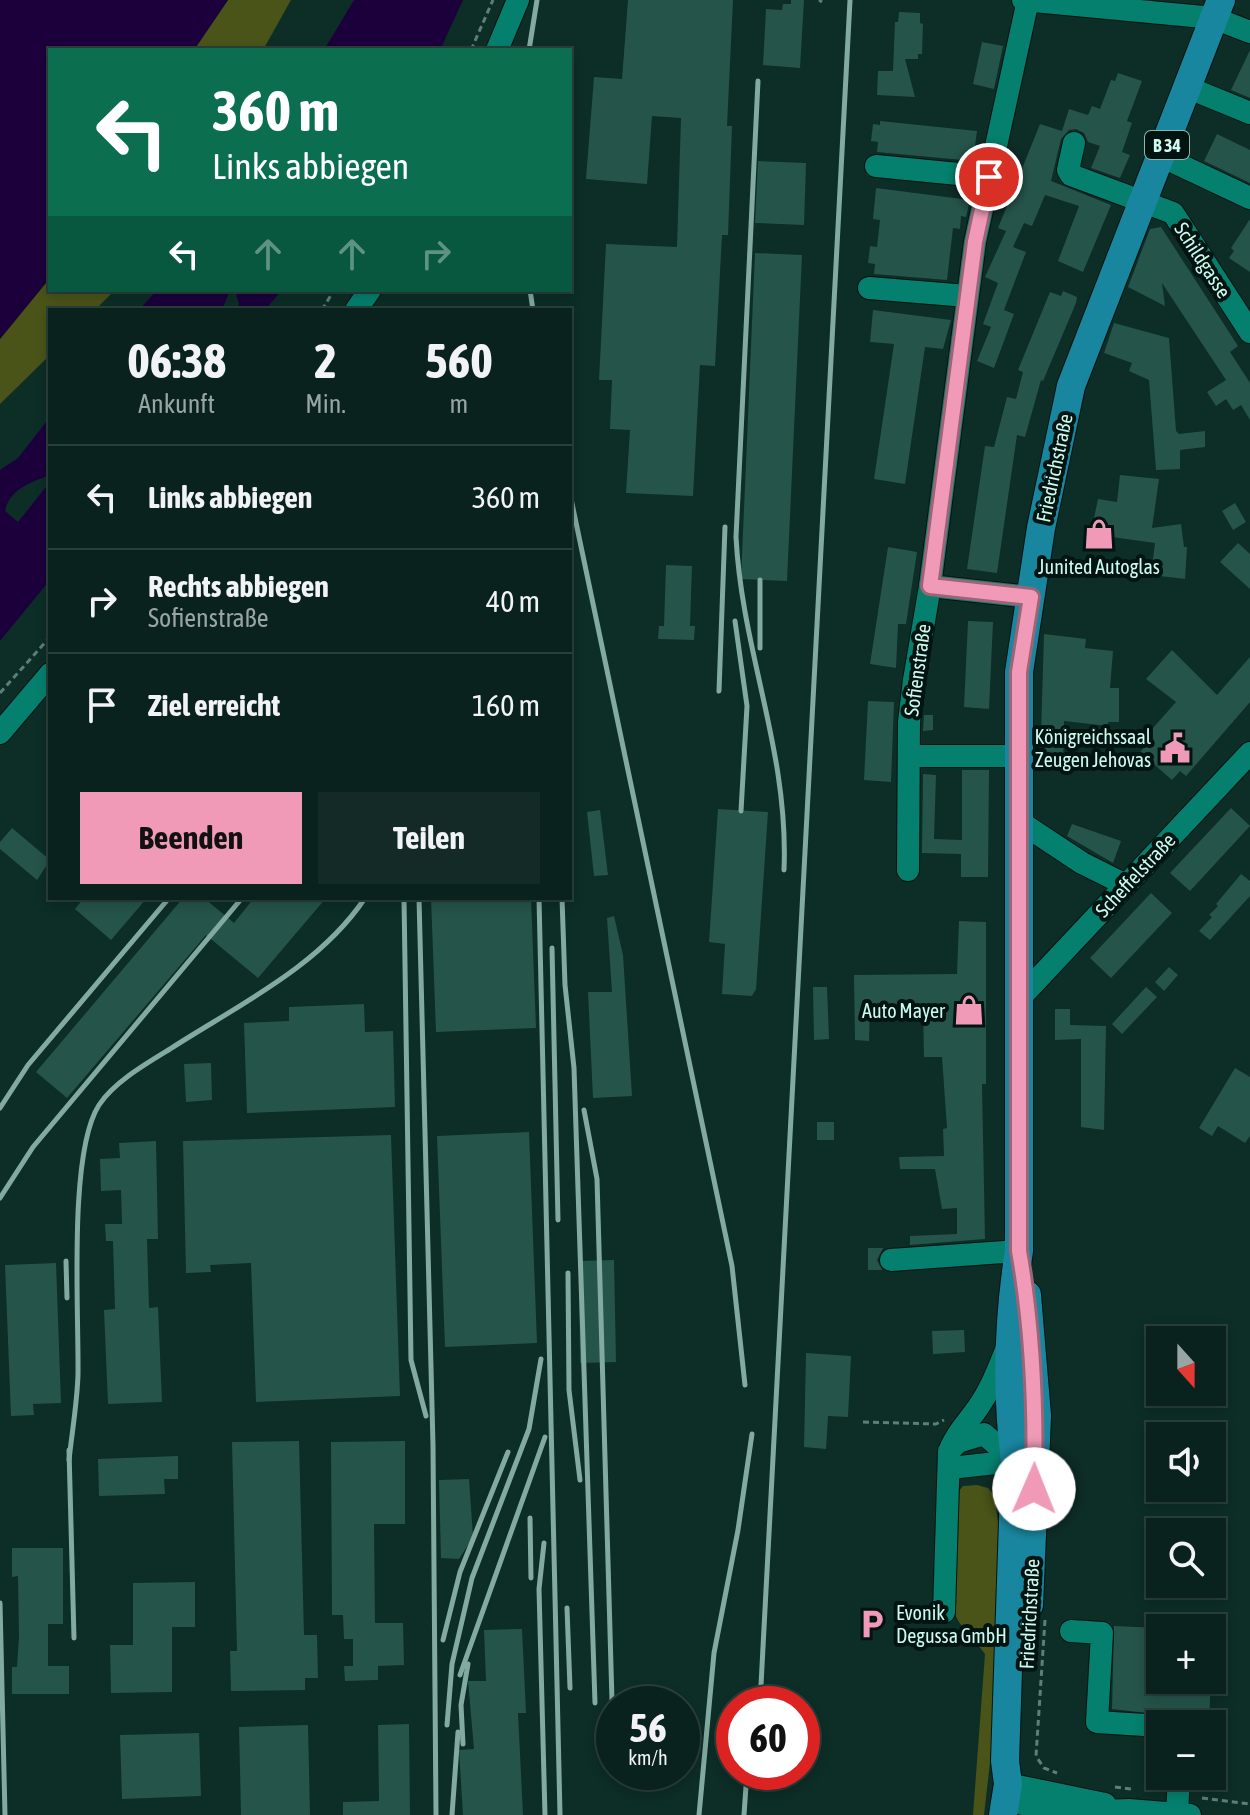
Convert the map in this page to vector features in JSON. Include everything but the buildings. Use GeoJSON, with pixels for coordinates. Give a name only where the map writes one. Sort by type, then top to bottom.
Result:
{"type":"FeatureCollection","features":[{"type":"Feature","properties":{"kind":"main road","name":"Friedrichstraße"},"geometry":{"type":"LineString","coordinates":[[1008,1784],[1024,1702],[1034,1489],[1025,1452],[1009,1417],[1010,1341],[1019,1251],[1019,672],[1071,386],[1163,157],[1218,9]]}},
{"type":"Feature","properties":{"kind":"main road","name":"Friedrichstraße"},"geometry":{"type":"LineString","coordinates":[[1019,1251],[1037,1416],[1025,1452]]}},
{"type":"Feature","properties":{"kind":"main road","name":"B 34"},"geometry":{"type":"LineString","coordinates":[[1003,1815],[1008,1784],[1005,1761],[1025,1452]]}},
{"type":"Feature","properties":{"kind":"street"},"geometry":{"type":"LineString","coordinates":[[498,48],[518,0]]}},
{"type":"Feature","properties":{"kind":"street"},"geometry":{"type":"LineString","coordinates":[[1025,0],[1218,9],[1250,32]]}},
{"type":"Feature","properties":{"kind":"street","name":"Sofienstraße"},"geometry":{"type":"LineString","coordinates":[[908,870],[909,756],[914,680],[930,586],[967,296],[1025,0]]}},
{"type":"Feature","properties":{"kind":"street"},"geometry":{"type":"LineString","coordinates":[[1189,88],[1250,113]]}},
{"type":"Feature","properties":{"kind":"street","name":"Schildgasse"},"geometry":{"type":"LineString","coordinates":[[1074,143],[1068,170],[1071,175],[1173,213],[1250,332]]}},
{"type":"Feature","properties":{"kind":"street"},"geometry":{"type":"LineString","coordinates":[[1163,157],[1250,198]]}},
{"type":"Feature","properties":{"kind":"street"},"geometry":{"type":"LineString","coordinates":[[876,166],[989,177]]}},
{"type":"Feature","properties":{"kind":"street"},"geometry":{"type":"LineString","coordinates":[[869,288],[967,296]]}},
{"type":"Feature","properties":{"kind":"street"},"geometry":{"type":"LineString","coordinates":[[930,586],[1031,597]]}},
{"type":"Feature","properties":{"kind":"street"},"geometry":{"type":"LineString","coordinates":[[0,733],[48,676]]}},
{"type":"Feature","properties":{"kind":"street","name":"Scheffelstraße"},"geometry":{"type":"LineString","coordinates":[[1020,998],[1250,753]]}},
{"type":"Feature","properties":{"kind":"street"},"geometry":{"type":"LineString","coordinates":[[909,756],[1018,756]]}},
{"type":"Feature","properties":{"kind":"street"},"geometry":{"type":"LineString","coordinates":[[1017,820],[1082,863],[1126,885]]}},
{"type":"Feature","properties":{"kind":"street"},"geometry":{"type":"LineString","coordinates":[[891,1260],[1019,1251]]}},
{"type":"Feature","properties":{"kind":"street"},"geometry":{"type":"LineString","coordinates":[[944,1612],[950,1459],[961,1425],[975,1411],[992,1383],[1010,1341]]}},
{"type":"Feature","properties":{"kind":"street"},"geometry":{"type":"LineString","coordinates":[[950,1459],[958,1442],[984,1434],[1025,1452]]}},
{"type":"Feature","properties":{"kind":"street"},"geometry":{"type":"LineString","coordinates":[[1071,1631],[1102,1633],[1097,1722],[1146,1725]]}},
{"type":"Feature","properties":{"kind":"street"},"geometry":{"type":"LineString","coordinates":[[1008,1784],[1020,1803],[1049,1814],[1129,1810]]}},
{"type":"Feature","properties":{"kind":"street"},"geometry":{"type":"LineString","coordinates":[[1008,1784],[1129,1810],[1173,1814],[1177,1790]]}},
{"type":"Feature","properties":{"kind":"path"},"geometry":{"type":"LineString","coordinates":[[472,48],[493,0]]}},
{"type":"Feature","properties":{"kind":"path"},"geometry":{"type":"LineString","coordinates":[[0,693],[48,639]]}},
{"type":"Feature","properties":{"kind":"path"},"geometry":{"type":"LineString","coordinates":[[1045,1617],[1036,1756],[1044,1768],[1059,1774]]}},
{"type":"Feature","properties":{"kind":"green space"},"geometry":{"type":"Polygon","coordinates":[[[228,0],[291,0],[264,48],[195,48],[228,0]]]}},
{"type":"Feature","properties":{"kind":"green space"},"geometry":{"type":"Polygon","coordinates":[[[48,280],[48,292],[113,292],[97,308],[48,308],[48,357],[0,404],[0,339],[48,280]]]}},
{"type":"Feature","properties":{"kind":"green space"},"geometry":{"type":"Polygon","coordinates":[[[963,1486],[988,1488],[994,1495],[1000,1535],[992,1745],[984,1815],[973,1815],[985,1654],[963,1628],[954,1611],[959,1491],[963,1486]]]}},
{"type":"Feature","properties":{"kind":"shaded area"},"geometry":{"type":"Polygon","coordinates":[[[0,0],[228,0],[195,48],[48,48],[48,280],[0,339],[0,0]]]}},
{"type":"Feature","properties":{"kind":"shaded area"},"geometry":{"type":"Polygon","coordinates":[[[354,0],[463,0],[441,48],[325,48],[354,0]]]}},
{"type":"Feature","properties":{"kind":"shaded area"},"geometry":{"type":"Polygon","coordinates":[[[155,292],[229,292],[223,308],[141,308],[155,292]]]}},
{"type":"Feature","properties":{"kind":"shaded area"},"geometry":{"type":"Polygon","coordinates":[[[236,292],[280,292],[267,308],[237,308],[236,292]]]}},
{"type":"Feature","properties":{"kind":"shaded area"},"geometry":{"type":"Polygon","coordinates":[[[48,420],[48,476],[16,492],[5,511],[18,522],[48,484],[48,582],[0,641],[0,470],[18,458],[48,420]]]}},
{"type":"Feature","properties":{"kind":"railway"},"geometry":{"type":"LineString","coordinates":[[529,48],[537,0]]}},
{"type":"Feature","properties":{"kind":"railway"},"geometry":{"type":"LineString","coordinates":[[761,1686],[850,0]]}},
{"type":"Feature","properties":{"kind":"railway"},"geometry":{"type":"LineString","coordinates":[[758,81],[736,537],[747,621],[779,784],[784,826],[784,870]]}},
{"type":"Feature","properties":{"kind":"railway"},"geometry":{"type":"LineString","coordinates":[[530,292],[533,308]]}},
{"type":"Feature","properties":{"kind":"railway"},"geometry":{"type":"LineString","coordinates":[[572,504],[732,1266],[745,1385]]}},
{"type":"Feature","properties":{"kind":"railway"},"geometry":{"type":"LineString","coordinates":[[719,691],[725,527]]}},
{"type":"Feature","properties":{"kind":"railway"},"geometry":{"type":"LineString","coordinates":[[760,580],[760,648]]}},
{"type":"Feature","properties":{"kind":"railway"},"geometry":{"type":"LineString","coordinates":[[735,621],[747,706],[741,811]]}},
{"type":"Feature","properties":{"kind":"railway"},"geometry":{"type":"LineString","coordinates":[[0,1108],[28,1065],[167,900]]}},
{"type":"Feature","properties":{"kind":"railway"},"geometry":{"type":"LineString","coordinates":[[0,1198],[33,1147],[240,900]]}},
{"type":"Feature","properties":{"kind":"railway"},"geometry":{"type":"LineString","coordinates":[[69,1460],[78,1375],[79,1195],[89,1128],[99,1105],[113,1089],[151,1060],[276,983],[301,964],[325,945],[363,900]]}},
{"type":"Feature","properties":{"kind":"railway"},"geometry":{"type":"LineString","coordinates":[[404,900],[411,1360],[426,1416]]}},
{"type":"Feature","properties":{"kind":"railway"},"geometry":{"type":"LineString","coordinates":[[419,900],[433,1445],[436,1815]]}},
{"type":"Feature","properties":{"kind":"railway"},"geometry":{"type":"LineString","coordinates":[[539,900],[560,1815]]}},
{"type":"Feature","properties":{"kind":"railway"},"geometry":{"type":"LineString","coordinates":[[562,900],[565,985],[574,1068],[595,1703]]}},
{"type":"Feature","properties":{"kind":"railway"},"geometry":{"type":"LineString","coordinates":[[552,948],[558,1220]]}},
{"type":"Feature","properties":{"kind":"railway"},"geometry":{"type":"LineString","coordinates":[[584,1110],[597,1179],[612,1686]]}},
{"type":"Feature","properties":{"kind":"railway"},"geometry":{"type":"LineString","coordinates":[[66,1261],[67,1298]]}},
{"type":"Feature","properties":{"kind":"railway"},"geometry":{"type":"LineString","coordinates":[[568,1273],[569,1390],[580,1480]]}},
{"type":"Feature","properties":{"kind":"railway"},"geometry":{"type":"LineString","coordinates":[[447,1725],[452,1664],[472,1578],[529,1429],[541,1359]]}},
{"type":"Feature","properties":{"kind":"railway"},"geometry":{"type":"LineString","coordinates":[[699,1815],[714,1653],[738,1530],[752,1434]]}},
{"type":"Feature","properties":{"kind":"railway"},"geometry":{"type":"LineString","coordinates":[[460,1675],[545,1437]]}},
{"type":"Feature","properties":{"kind":"railway"},"geometry":{"type":"LineString","coordinates":[[69,1450],[74,1638]]}},
{"type":"Feature","properties":{"kind":"railway"},"geometry":{"type":"LineString","coordinates":[[443,1640],[460,1572],[508,1452]]}},
{"type":"Feature","properties":{"kind":"railway"},"geometry":{"type":"LineString","coordinates":[[530,1518],[531,1578]]}},
{"type":"Feature","properties":{"kind":"railway"},"geometry":{"type":"LineString","coordinates":[[544,1543],[539,1589],[545,1815]]}},
{"type":"Feature","properties":{"kind":"railway"},"geometry":{"type":"LineString","coordinates":[[0,1603],[5,1815]]}},
{"type":"Feature","properties":{"kind":"railway"},"geometry":{"type":"LineString","coordinates":[[567,1608],[570,1688]]}},
{"type":"Feature","properties":{"kind":"railway"},"geometry":{"type":"LineString","coordinates":[[463,1744],[461,1705],[468,1664]]}},
{"type":"Feature","properties":{"kind":"railway"},"geometry":{"type":"LineString","coordinates":[[452,1815],[458,1732]]}},
{"type":"Feature","properties":{"kind":"railway"},"geometry":{"type":"LineString","coordinates":[[744,1815],[746,1790]]}},
{"type":"Feature","properties":{"kind":"place","name":"Junited Autoglas"},"geometry":{"type":"Point","coordinates":[1099,534]}},
{"type":"Feature","properties":{"kind":"place","name":"Königreichssaal Zeugen Jehovas"},"geometry":{"type":"Point","coordinates":[1175,748]}},
{"type":"Feature","properties":{"kind":"place","name":"Auto Mayer"},"geometry":{"type":"Point","coordinates":[969,1010]}},
{"type":"Feature","properties":{"kind":"place","name":"Evonik Degussa GmbH"},"geometry":{"type":"Point","coordinates":[872,1624]}},
{"type":"Feature","properties":{"kind":"route"},"geometry":{"type":"LineString","coordinates":[[989,177],[975,242],[930,586],[1031,597],[1019,672],[1017,820],[1019,1251],[1027,1296],[1037,1416],[1034,1489]]}}]}
